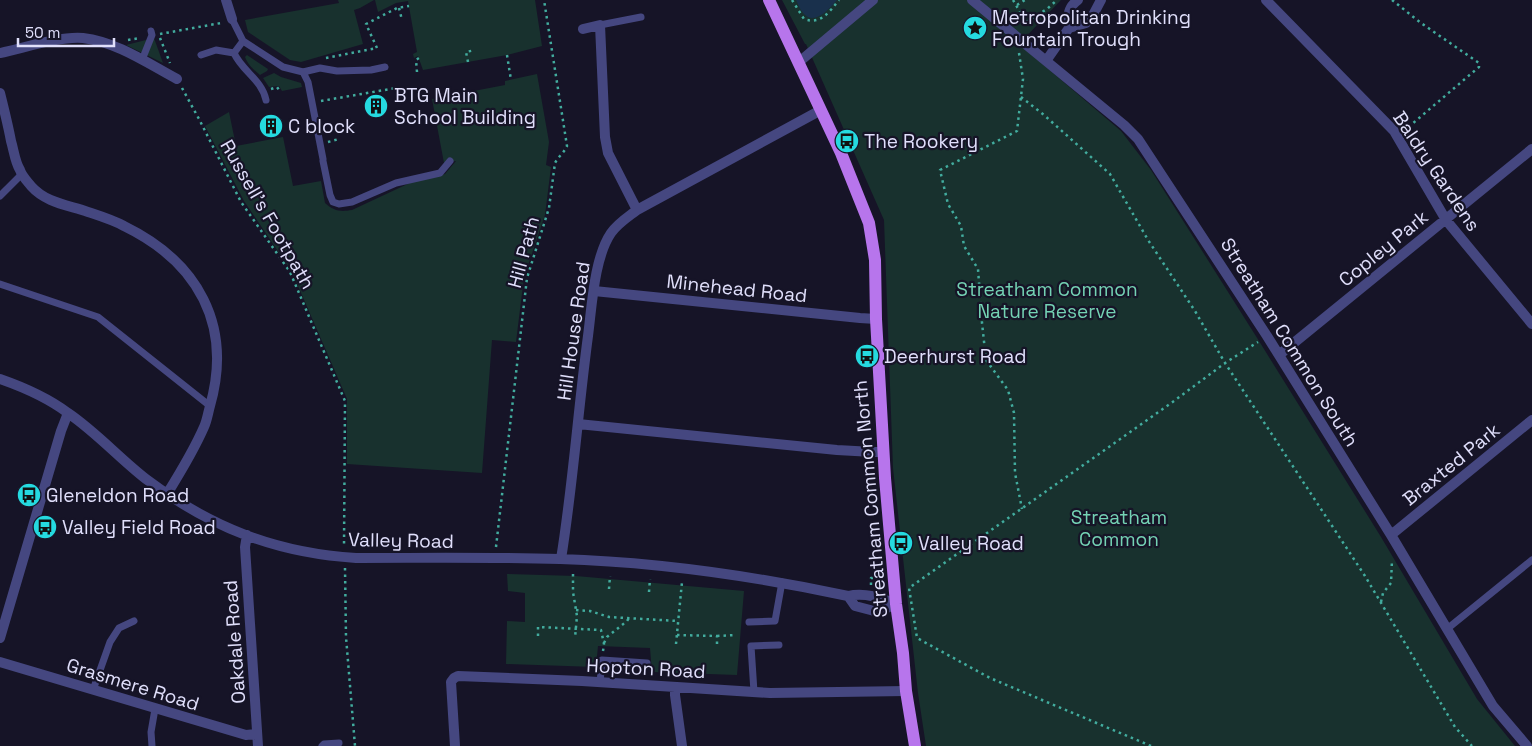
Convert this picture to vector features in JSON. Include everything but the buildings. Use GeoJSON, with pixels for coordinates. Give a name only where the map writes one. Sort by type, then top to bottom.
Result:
{"type":"FeatureCollection","features":[{"type":"Feature","properties":{"kind":"main road","name":"Streatham Common North"},"geometry":{"type":"LineString","coordinates":[[769,0],[841,153],[869,222],[875,260],[882,452],[896,604],[906,691],[915,746]]}},
{"type":"Feature","properties":{"kind":"street"},"geometry":{"type":"LineString","coordinates":[[226,0],[232,19]]}},
{"type":"Feature","properties":{"kind":"street"},"geometry":{"type":"LineString","coordinates":[[799,62],[873,0]]}},
{"type":"Feature","properties":{"kind":"street","name":"Streatham Common South"},"geometry":{"type":"LineString","coordinates":[[972,0],[1124,125],[1138,139],[1267,336],[1392,535],[1493,706],[1527,746]]}},
{"type":"Feature","properties":{"kind":"street"},"geometry":{"type":"LineString","coordinates":[[1069,28],[1069,10],[1078,0]]}},
{"type":"Feature","properties":{"kind":"street"},"geometry":{"type":"LineString","coordinates":[[1046,61],[1069,28],[1086,23],[1092,17],[1101,0]]}},
{"type":"Feature","properties":{"kind":"street","name":"Baldry Gardens"},"geometry":{"type":"LineString","coordinates":[[1266,0],[1394,131],[1446,220],[1532,324]]}},
{"type":"Feature","properties":{"kind":"street"},"geometry":{"type":"LineString","coordinates":[[583,29],[600,25],[605,137],[608,154],[637,210]]}},
{"type":"Feature","properties":{"kind":"street"},"geometry":{"type":"LineString","coordinates":[[0,53],[65,39],[82,38],[112,44],[177,79]]}},
{"type":"Feature","properties":{"kind":"street"},"geometry":{"type":"LineString","coordinates":[[0,93],[14,153],[22,174],[31,186],[42,196],[55,202],[123,225],[141,235],[179,264],[194,282],[207,306],[216,336],[218,350],[217,375],[204,426],[167,494]]}},
{"type":"Feature","properties":{"kind":"street","name":"Hill House Road"},"geometry":{"type":"LineString","coordinates":[[561,559],[594,291],[601,256],[611,233],[637,210],[821,110]]}},
{"type":"Feature","properties":{"kind":"street","name":"Copley Park"},"geometry":{"type":"LineString","coordinates":[[1279,355],[1532,149]]}},
{"type":"Feature","properties":{"kind":"street","name":"Minehead Road"},"geometry":{"type":"LineString","coordinates":[[594,291],[860,318],[876,318]]}},
{"type":"Feature","properties":{"kind":"street","name":"Valley Road"},"geometry":{"type":"LineString","coordinates":[[0,379],[15,384],[68,413],[145,478],[206,518],[247,536],[288,548],[345,557],[561,559],[669,566],[782,582],[848,596],[856,594],[876,596],[896,604]]}},
{"type":"Feature","properties":{"kind":"street"},"geometry":{"type":"LineString","coordinates":[[0,638],[60,431],[68,413]]}},
{"type":"Feature","properties":{"kind":"street","name":"Braxted Park"},"geometry":{"type":"LineString","coordinates":[[1392,535],[1532,420]]}},
{"type":"Feature","properties":{"kind":"street"},"geometry":{"type":"LineString","coordinates":[[578,424],[837,450],[882,452]]}},
{"type":"Feature","properties":{"kind":"street","name":"Oakdale Road"},"geometry":{"type":"LineString","coordinates":[[247,536],[245,547],[258,746]]}},
{"type":"Feature","properties":{"kind":"street","name":"Valley Road"},"geometry":{"type":"LineString","coordinates":[[848,596],[855,606],[878,612],[896,604]]}},
{"type":"Feature","properties":{"kind":"street","name":"Grasmere Road"},"geometry":{"type":"LineString","coordinates":[[0,662],[246,735],[257,734]]}},
{"type":"Feature","properties":{"kind":"street","name":"Hopton Road"},"geometry":{"type":"LineString","coordinates":[[456,746],[451,682],[458,676],[600,682],[754,692],[906,691]]}},
{"type":"Feature","properties":{"kind":"street"},"geometry":{"type":"LineString","coordinates":[[675,687],[682,746]]}},
{"type":"Feature","properties":{"kind":"lane"},"geometry":{"type":"LineString","coordinates":[[600,25],[641,17]]}},
{"type":"Feature","properties":{"kind":"lane"},"geometry":{"type":"LineString","coordinates":[[232,19],[243,41],[283,67],[303,72],[320,68],[337,71],[370,70],[385,67]]}},
{"type":"Feature","properties":{"kind":"lane"},"geometry":{"type":"LineString","coordinates":[[142,60],[152,33]]}},
{"type":"Feature","properties":{"kind":"lane"},"geometry":{"type":"LineString","coordinates":[[234,52],[243,41]]}},
{"type":"Feature","properties":{"kind":"lane"},"geometry":{"type":"LineString","coordinates":[[201,55],[216,50],[234,52]]}},
{"type":"Feature","properties":{"kind":"lane"},"geometry":{"type":"LineString","coordinates":[[234,52],[243,68],[264,90],[266,100]]}},
{"type":"Feature","properties":{"kind":"lane"},"geometry":{"type":"LineString","coordinates":[[303,72],[308,82],[330,195],[333,202],[339,204],[352,202],[396,183],[440,174],[450,161]]}},
{"type":"Feature","properties":{"kind":"lane"},"geometry":{"type":"LineString","coordinates":[[0,196],[22,174]]}},
{"type":"Feature","properties":{"kind":"lane"},"geometry":{"type":"LineString","coordinates":[[0,284],[98,317],[210,406]]}},
{"type":"Feature","properties":{"kind":"lane"},"geometry":{"type":"LineString","coordinates":[[1447,629],[1532,560]]}},
{"type":"Feature","properties":{"kind":"lane"},"geometry":{"type":"LineString","coordinates":[[749,622],[775,621],[782,582]]}},
{"type":"Feature","properties":{"kind":"lane"},"geometry":{"type":"LineString","coordinates":[[93,690],[110,642],[119,628],[134,621]]}},
{"type":"Feature","properties":{"kind":"lane"},"geometry":{"type":"LineString","coordinates":[[754,692],[751,646],[780,645]]}},
{"type":"Feature","properties":{"kind":"lane"},"geometry":{"type":"LineString","coordinates":[[600,682],[602,660],[647,663]]}},
{"type":"Feature","properties":{"kind":"lane"},"geometry":{"type":"LineString","coordinates":[[152,746],[151,732],[155,709]]}},
{"type":"Feature","properties":{"kind":"lane"},"geometry":{"type":"LineString","coordinates":[[322,746],[324,744],[339,743]]}},
{"type":"Feature","properties":{"kind":"path","name":"Hill Path"},"geometry":{"type":"LineString","coordinates":[[496,547],[527,278],[550,208],[555,164],[567,146],[544,0]]}},
{"type":"Feature","properties":{"kind":"path"},"geometry":{"type":"LineString","coordinates":[[792,0],[804,19],[812,21],[820,20],[827,15],[839,0]]}},
{"type":"Feature","properties":{"kind":"path"},"geometry":{"type":"LineString","coordinates":[[1013,0],[1026,22]]}},
{"type":"Feature","properties":{"kind":"path"},"geometry":{"type":"LineString","coordinates":[[1017,5],[1024,0]]}},
{"type":"Feature","properties":{"kind":"path"},"geometry":{"type":"LineString","coordinates":[[1022,30],[1026,22],[1047,9],[1057,0]]}},
{"type":"Feature","properties":{"kind":"path"},"geometry":{"type":"LineString","coordinates":[[1392,0],[1479,64],[1479,67],[1397,137]]}},
{"type":"Feature","properties":{"kind":"path"},"geometry":{"type":"LineString","coordinates":[[325,58],[377,48],[366,24],[399,8],[409,6]]}},
{"type":"Feature","properties":{"kind":"path"},"geometry":{"type":"LineString","coordinates":[[399,8],[402,20]]}},
{"type":"Feature","properties":{"kind":"path","name":"Russell's Footpath"},"geometry":{"type":"LineString","coordinates":[[232,19],[159,34],[177,79],[200,119],[241,202],[290,272],[345,401],[344,545]]}},
{"type":"Feature","properties":{"kind":"path"},"geometry":{"type":"LineString","coordinates":[[126,41],[152,33]]}},
{"type":"Feature","properties":{"kind":"path"},"geometry":{"type":"LineString","coordinates":[[1018,48],[1023,79],[1017,131],[940,170],[948,204],[961,226],[964,246],[978,269],[986,360],[1008,390],[1014,413],[1015,473],[1022,509]]}},
{"type":"Feature","properties":{"kind":"path"},"geometry":{"type":"LineString","coordinates":[[468,62],[466,52],[475,50]]}},
{"type":"Feature","properties":{"kind":"path"},"geometry":{"type":"LineString","coordinates":[[507,55],[511,80]]}},
{"type":"Feature","properties":{"kind":"path"},"geometry":{"type":"LineString","coordinates":[[417,72],[416,60],[419,58]]}},
{"type":"Feature","properties":{"kind":"path"},"geometry":{"type":"LineString","coordinates":[[326,100],[396,88]]}},
{"type":"Feature","properties":{"kind":"path"},"geometry":{"type":"LineString","coordinates":[[1021,97],[1110,174],[1148,240],[1195,311],[1225,363],[1360,568],[1455,727],[1472,746]]}},
{"type":"Feature","properties":{"kind":"path"},"geometry":{"type":"LineString","coordinates":[[331,141],[339,139]]}},
{"type":"Feature","properties":{"kind":"path"},"geometry":{"type":"LineString","coordinates":[[1151,746],[990,678],[917,638],[909,588],[1225,363],[1267,336]]}},
{"type":"Feature","properties":{"kind":"path"},"geometry":{"type":"LineString","coordinates":[[1381,602],[1383,593],[1391,583],[1392,556]]}},
{"type":"Feature","properties":{"kind":"path"},"geometry":{"type":"LineString","coordinates":[[345,568],[346,637],[355,746]]}},
{"type":"Feature","properties":{"kind":"path"},"geometry":{"type":"LineString","coordinates":[[573,574],[573,592],[577,616],[576,638]]}},
{"type":"Feature","properties":{"kind":"path"},"geometry":{"type":"LineString","coordinates":[[609,590],[610,576]]}},
{"type":"Feature","properties":{"kind":"path"},"geometry":{"type":"LineString","coordinates":[[871,592],[871,578],[877,578]]}},
{"type":"Feature","properties":{"kind":"path"},"geometry":{"type":"LineString","coordinates":[[649,592],[650,579]]}},
{"type":"Feature","properties":{"kind":"path"},"geometry":{"type":"LineString","coordinates":[[676,644],[682,582]]}},
{"type":"Feature","properties":{"kind":"path"},"geometry":{"type":"LineString","coordinates":[[576,610],[590,611],[609,617],[678,621]]}},
{"type":"Feature","properties":{"kind":"path"},"geometry":{"type":"LineString","coordinates":[[602,660],[607,637],[629,618]]}},
{"type":"Feature","properties":{"kind":"path"},"geometry":{"type":"LineString","coordinates":[[538,636],[538,627],[601,630],[604,644]]}},
{"type":"Feature","properties":{"kind":"path"},"geometry":{"type":"LineString","coordinates":[[677,635],[735,635]]}},
{"type":"Feature","properties":{"kind":"path"},"geometry":{"type":"LineString","coordinates":[[716,636],[717,646]]}},
{"type":"Feature","properties":{"kind":"green space"},"geometry":{"type":"Polygon","coordinates":[[[338,0],[374,0],[354,10],[363,44],[301,62],[290,60],[248,32],[245,20],[339,3],[338,0]]]}},
{"type":"Feature","properties":{"kind":"green space"},"geometry":{"type":"Polygon","coordinates":[[[375,0],[535,0],[542,46],[507,55],[423,70],[418,56],[414,58],[413,54],[417,52],[408,1],[396,3],[378,12],[375,0]]]}},
{"type":"Feature","properties":{"kind":"green space","name":"Streatham Common"},"geometry":{"type":"Polygon","coordinates":[[[782,0],[1061,0],[1019,44],[1121,131],[1151,170],[1381,537],[1477,699],[1515,746],[926,746],[918,693],[893,468],[884,220],[806,44],[782,0]]]}},
{"type":"Feature","properties":{"kind":"green space"},"geometry":{"type":"Polygon","coordinates":[[[154,38],[163,63],[126,45],[154,38]]]}},
{"type":"Feature","properties":{"kind":"green space"},"geometry":{"type":"Polygon","coordinates":[[[247,55],[268,69],[267,71],[260,75],[248,62],[245,57],[247,55]]]}},
{"type":"Feature","properties":{"kind":"green space"},"geometry":{"type":"Polygon","coordinates":[[[274,73],[301,83],[302,87],[282,91],[279,86],[269,87],[263,78],[274,73]]]}},
{"type":"Feature","properties":{"kind":"green space"},"geometry":{"type":"Polygon","coordinates":[[[537,74],[549,142],[546,165],[551,167],[545,215],[524,277],[516,342],[492,340],[482,473],[347,464],[347,399],[292,272],[244,201],[205,126],[229,112],[236,146],[283,137],[293,186],[321,181],[325,203],[337,210],[352,210],[414,181],[445,174],[456,161],[444,163],[432,99],[505,85],[505,81],[537,74]]]}},
{"type":"Feature","properties":{"kind":"green space"},"geometry":{"type":"Polygon","coordinates":[[[507,574],[576,576],[744,591],[737,675],[652,672],[650,648],[598,646],[596,667],[506,664],[507,621],[525,622],[525,593],[508,591],[507,574]]]}},
{"type":"Feature","properties":{"kind":"water"},"geometry":{"type":"Polygon","coordinates":[[[796,0],[837,0],[822,15],[813,18],[804,14],[796,0]]]}},
{"type":"Feature","properties":{"kind":"place","name":"Metropolitan Drinking Fountain Trough"},"geometry":{"type":"Point","coordinates":[975,28]}},
{"type":"Feature","properties":{"kind":"place","name":"BTG Main School Building"},"geometry":{"type":"Point","coordinates":[376,106]}},
{"type":"Feature","properties":{"kind":"place","name":"C block"},"geometry":{"type":"Point","coordinates":[271,126]}},
{"type":"Feature","properties":{"kind":"place","name":"The Rookery"},"geometry":{"type":"Point","coordinates":[847,141]}},
{"type":"Feature","properties":{"kind":"place","name":"Deerhurst Road"},"geometry":{"type":"Point","coordinates":[867,356]}},
{"type":"Feature","properties":{"kind":"place","name":"Gleneldon Road"},"geometry":{"type":"Point","coordinates":[29,495]}},
{"type":"Feature","properties":{"kind":"place","name":"Valley Field Road"},"geometry":{"type":"Point","coordinates":[45,527]}},
{"type":"Feature","properties":{"kind":"place","name":"Valley Road"},"geometry":{"type":"Point","coordinates":[901,543]}},
{"type":"Feature","properties":{"kind":"park label","name":"Streatham Common Nature Reserve"},"geometry":{"type":"Point","coordinates":[1047,300]}}]}
